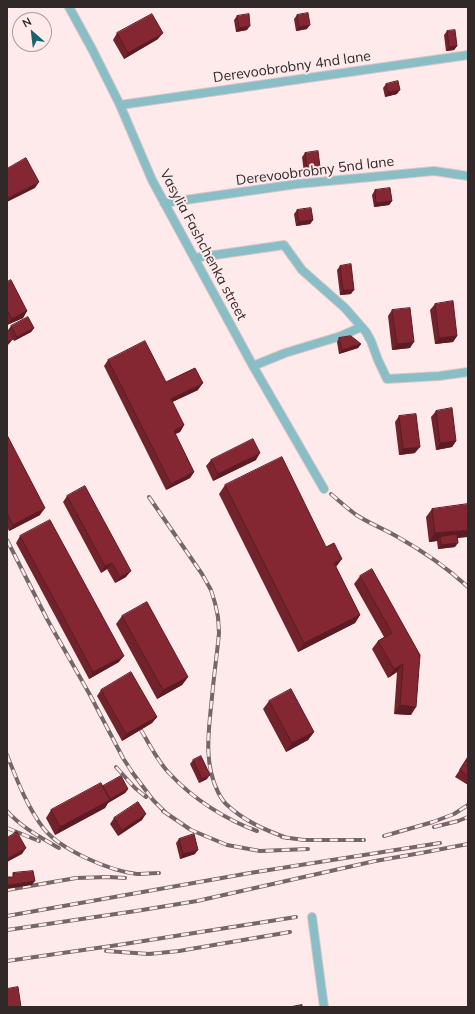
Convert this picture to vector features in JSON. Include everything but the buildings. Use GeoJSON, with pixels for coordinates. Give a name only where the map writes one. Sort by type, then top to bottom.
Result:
{"type":"FeatureCollection","features":[{"type":"Feature","properties":{"kind":"street","name":"Vasylia Fashchenka street"},"geometry":{"type":"LineString","coordinates":[[69,7],[120,105],[152,180],[164,203],[253,366],[324,490]]}},
{"type":"Feature","properties":{"kind":"street","name":"Derevoobrobny 4nd lane"},"geometry":{"type":"LineString","coordinates":[[120,105],[468,55]]}},
{"type":"Feature","properties":{"kind":"street","name":"Derevoobrobny 5nd lane"},"geometry":{"type":"LineString","coordinates":[[164,203],[297,184],[434,171],[468,176]]}},
{"type":"Feature","properties":{"kind":"street"},"geometry":{"type":"LineString","coordinates":[[194,258],[284,245],[302,270],[345,308],[361,327],[371,341],[387,380],[468,372]]}},
{"type":"Feature","properties":{"kind":"street"},"geometry":{"type":"LineString","coordinates":[[253,366],[285,353],[341,336],[361,327]]}},
{"type":"Feature","properties":{"kind":"street"},"geometry":{"type":"LineString","coordinates":[[312,917],[324,1007]]}},
{"type":"Feature","properties":{"kind":"railway"},"geometry":{"type":"LineString","coordinates":[[331,494],[360,517],[425,553],[451,572],[468,587]]}},
{"type":"Feature","properties":{"kind":"railway"},"geometry":{"type":"LineString","coordinates":[[149,497],[202,574],[211,590],[215,603],[219,633],[208,745],[210,769],[213,781],[226,804],[233,810],[255,824],[287,838]]}},
{"type":"Feature","properties":{"kind":"railway"},"geometry":{"type":"LineString","coordinates":[[7,540],[47,619],[90,695],[123,758],[153,800],[166,813]]}},
{"type":"Feature","properties":{"kind":"railway"},"geometry":{"type":"LineString","coordinates":[[141,730],[154,753],[179,783],[210,807],[233,821],[257,831]]}},
{"type":"Feature","properties":{"kind":"railway"},"geometry":{"type":"LineString","coordinates":[[7,755],[32,812],[44,829],[52,837],[74,852],[113,869],[137,874],[159,873]]}},
{"type":"Feature","properties":{"kind":"railway"},"geometry":{"type":"LineString","coordinates":[[116,767],[135,788],[146,797]]}},
{"type":"Feature","properties":{"kind":"railway"},"geometry":{"type":"LineString","coordinates":[[384,836],[433,822],[454,814],[468,805]]}},
{"type":"Feature","properties":{"kind":"railway"},"geometry":{"type":"LineString","coordinates":[[7,811],[25,827],[59,848]]}},
{"type":"Feature","properties":{"kind":"railway"},"geometry":{"type":"LineString","coordinates":[[163,811],[191,830],[227,845],[260,851],[308,849]]}},
{"type":"Feature","properties":{"kind":"railway"},"geometry":{"type":"LineString","coordinates":[[434,827],[468,817]]}},
{"type":"Feature","properties":{"kind":"railway"},"geometry":{"type":"LineString","coordinates":[[7,828],[39,841]]}},
{"type":"Feature","properties":{"kind":"railway"},"geometry":{"type":"LineString","coordinates":[[282,837],[304,840],[364,840]]}},
{"type":"Feature","properties":{"kind":"railway"},"geometry":{"type":"LineString","coordinates":[[7,916],[250,873],[440,843]]}},
{"type":"Feature","properties":{"kind":"railway"},"geometry":{"type":"LineString","coordinates":[[7,930],[197,901],[375,861],[468,844]]}},
{"type":"Feature","properties":{"kind":"railway"},"geometry":{"type":"LineString","coordinates":[[7,890],[76,878],[125,878]]}},
{"type":"Feature","properties":{"kind":"railway"},"geometry":{"type":"LineString","coordinates":[[7,961],[296,917]]}},
{"type":"Feature","properties":{"kind":"railway"},"geometry":{"type":"LineString","coordinates":[[106,951],[149,954],[179,951],[290,932]]}}]}
